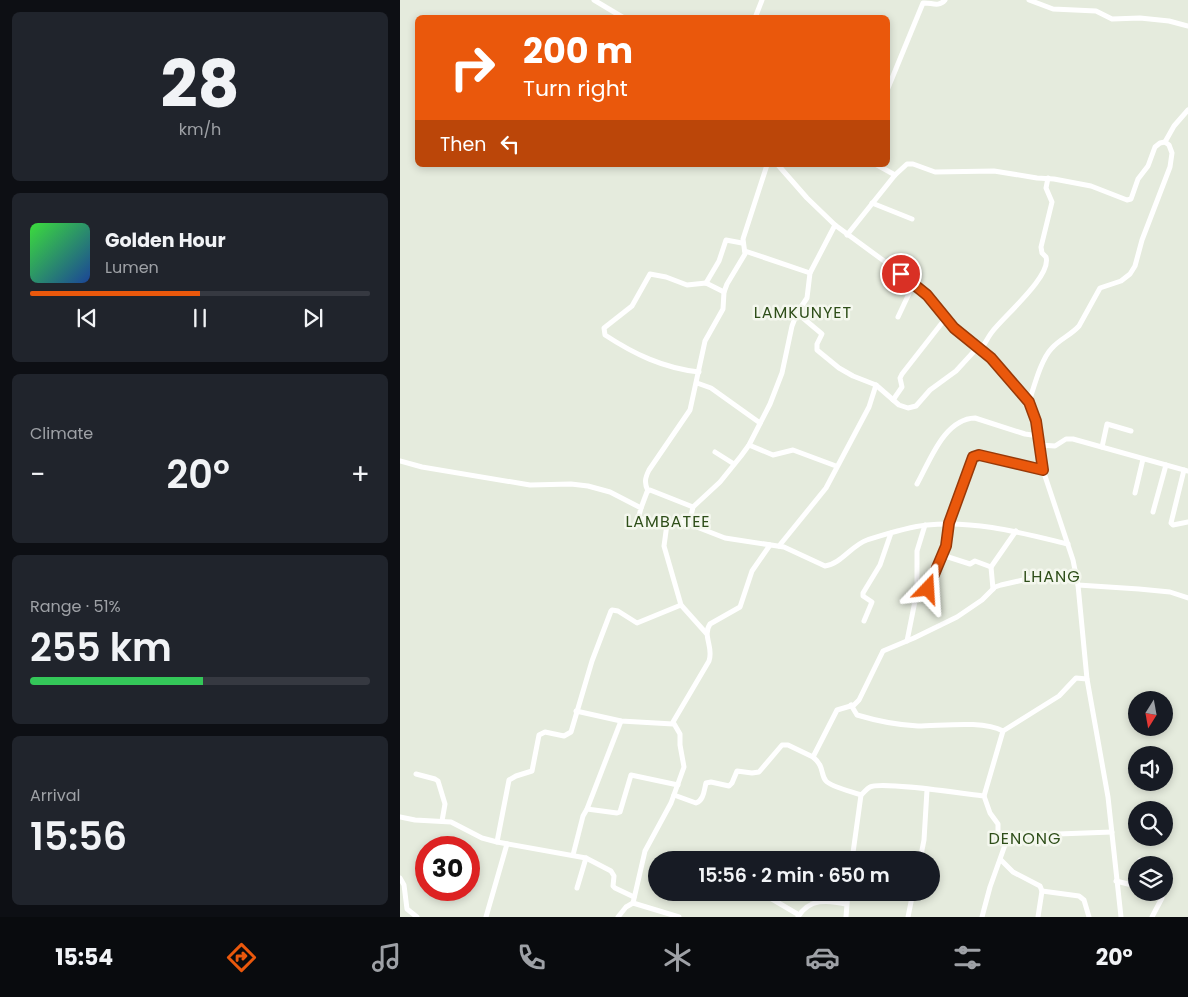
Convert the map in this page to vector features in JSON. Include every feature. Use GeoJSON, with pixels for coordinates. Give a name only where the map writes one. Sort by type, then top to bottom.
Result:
{"type":"FeatureCollection","features":[{"type":"Feature","properties":{"kind":"street"},"geometry":{"type":"LineString","coordinates":[[594,0],[619,15]]}},
{"type":"Feature","properties":{"kind":"street"},"geometry":{"type":"LineString","coordinates":[[756,15],[762,0]]}},
{"type":"Feature","properties":{"kind":"street"},"geometry":{"type":"LineString","coordinates":[[890,83],[923,3],[938,5],[945,0]]}},
{"type":"Feature","properties":{"kind":"street"},"geometry":{"type":"LineString","coordinates":[[1029,0],[1053,9],[1096,11],[1112,20],[1169,20],[1188,26]]}},
{"type":"Feature","properties":{"kind":"street"},"geometry":{"type":"LineString","coordinates":[[847,235],[895,175],[903,166],[910,164],[935,172],[994,171],[1048,178],[1091,186],[1125,200],[1130,200],[1139,177],[1150,161],[1155,148],[1160,143],[1165,142],[1174,126],[1188,110]]}},
{"type":"Feature","properties":{"kind":"street"},"geometry":{"type":"LineString","coordinates":[[1029,402],[1051,348],[1075,331],[1100,288],[1122,281],[1135,266],[1142,240],[1170,167],[1172,153],[1169,145],[1165,142]]}},
{"type":"Feature","properties":{"kind":"street"},"geometry":{"type":"LineString","coordinates":[[648,491],[645,486],[645,479],[649,470],[690,410],[705,341],[723,309],[724,292],[742,262],[745,250],[742,242],[765,167]]}},
{"type":"Feature","properties":{"kind":"street"},"geometry":{"type":"LineString","coordinates":[[780,167],[807,198],[835,225],[914,283],[927,295],[945,319],[980,348],[1029,402],[1035,415],[1043,470],[1073,560],[1078,583],[1087,679],[1108,797],[1121,917]]}},
{"type":"Feature","properties":{"kind":"street"},"geometry":{"type":"LineString","coordinates":[[881,167],[895,175]]}},
{"type":"Feature","properties":{"kind":"street"},"geometry":{"type":"LineString","coordinates":[[797,313],[822,334],[817,344],[818,350],[839,368],[876,385],[904,407],[912,408],[916,406],[930,390],[956,371],[980,348],[992,332],[1036,284],[1047,264],[1041,247],[1052,202],[1046,188],[1048,178]]}},
{"type":"Feature","properties":{"kind":"street"},"geometry":{"type":"LineString","coordinates":[[872,203],[912,219]]}},
{"type":"Feature","properties":{"kind":"street"},"geometry":{"type":"LineString","coordinates":[[689,524],[693,507],[720,482],[749,445],[770,404],[782,373],[792,326],[797,313],[808,295],[810,273],[835,225]]}},
{"type":"Feature","properties":{"kind":"street"},"geometry":{"type":"LineString","coordinates":[[706,284],[719,261],[726,240],[742,242]]}},
{"type":"Feature","properties":{"kind":"street"},"geometry":{"type":"LineString","coordinates":[[745,250],[810,273]]}},
{"type":"Feature","properties":{"kind":"street"},"geometry":{"type":"LineString","coordinates":[[699,372],[677,370],[659,364],[618,343],[604,334],[603,330],[632,306],[650,274],[687,284],[706,284],[724,292]]}},
{"type":"Feature","properties":{"kind":"street"},"geometry":{"type":"LineString","coordinates":[[898,317],[914,283]]}},
{"type":"Feature","properties":{"kind":"street"},"geometry":{"type":"LineString","coordinates":[[893,400],[902,387],[900,378],[902,374],[945,319]]}},
{"type":"Feature","properties":{"kind":"street"},"geometry":{"type":"LineString","coordinates":[[697,383],[716,391],[760,423]]}},
{"type":"Feature","properties":{"kind":"street"},"geometry":{"type":"LineString","coordinates":[[779,546],[821,496],[869,407],[876,385]]}},
{"type":"Feature","properties":{"kind":"street"},"geometry":{"type":"LineString","coordinates":[[918,484],[944,434],[954,426],[970,418],[1025,434],[1039,436]]}},
{"type":"Feature","properties":{"kind":"street"},"geometry":{"type":"LineString","coordinates":[[1102,448],[1107,424],[1131,431]]}},
{"type":"Feature","properties":{"kind":"street"},"geometry":{"type":"LineString","coordinates":[[1040,445],[1055,446],[1066,439],[1073,439],[1186,470],[1171,524],[1188,522]]}},
{"type":"Feature","properties":{"kind":"street"},"geometry":{"type":"LineString","coordinates":[[749,445],[773,455],[793,450],[836,466]]}},
{"type":"Feature","properties":{"kind":"street"},"geometry":{"type":"LineString","coordinates":[[715,452],[734,464]]}},
{"type":"Feature","properties":{"kind":"street"},"geometry":{"type":"LineString","coordinates":[[928,589],[946,546],[949,523],[974,456],[979,455],[1043,470]]}},
{"type":"Feature","properties":{"kind":"street"},"geometry":{"type":"LineString","coordinates":[[1135,493],[1143,459]]}},
{"type":"Feature","properties":{"kind":"street"},"geometry":{"type":"LineString","coordinates":[[400,461],[422,467],[530,485],[571,484],[588,486],[610,492],[641,508]]}},
{"type":"Feature","properties":{"kind":"street"},"geometry":{"type":"LineString","coordinates":[[1153,512],[1166,465]]}},
{"type":"Feature","properties":{"kind":"street"},"geometry":{"type":"LineString","coordinates":[[648,491],[653,491],[693,507]]}},
{"type":"Feature","properties":{"kind":"street"},"geometry":{"type":"LineString","coordinates":[[648,491],[641,508],[639,516],[641,519],[667,524],[675,521],[689,524],[725,538],[788,548],[825,566],[833,563],[861,542],[925,525],[949,523],[990,527],[1016,531],[1068,544]]}},
{"type":"Feature","properties":{"kind":"street"},"geometry":{"type":"LineString","coordinates":[[667,524],[664,546],[681,605],[706,633],[711,649],[710,661],[673,724]]}},
{"type":"Feature","properties":{"kind":"street"},"geometry":{"type":"LineString","coordinates":[[907,641],[916,591],[917,551],[925,525]]}},
{"type":"Feature","properties":{"kind":"street"},"geometry":{"type":"LineString","coordinates":[[992,589],[991,567],[1016,531]]}},
{"type":"Feature","properties":{"kind":"street"},"geometry":{"type":"LineString","coordinates":[[864,621],[872,602],[863,596],[863,593],[880,565],[891,533]]}},
{"type":"Feature","properties":{"kind":"street"},"geometry":{"type":"LineString","coordinates":[[706,633],[710,624],[740,607],[752,571],[770,545]]}},
{"type":"Feature","properties":{"kind":"street"},"geometry":{"type":"LineString","coordinates":[[942,555],[963,563],[970,564],[975,561],[991,567]]}},
{"type":"Feature","properties":{"kind":"street"},"geometry":{"type":"LineString","coordinates":[[813,757],[837,710],[857,703],[864,692],[878,657],[883,651],[957,617],[982,600],[992,589],[1001,585],[1041,576],[1078,583],[1170,592],[1188,598]]}},
{"type":"Feature","properties":{"kind":"street"},"geometry":{"type":"LineString","coordinates":[[497,842],[509,780],[532,772],[539,735],[545,732],[564,736],[571,732],[592,661],[611,611],[618,611],[637,623],[681,605]]}},
{"type":"Feature","properties":{"kind":"street"},"geometry":{"type":"LineString","coordinates":[[982,917],[990,887],[1005,845],[998,838],[998,824],[990,813],[984,796],[1003,731],[1059,696],[1076,678],[1087,679]]}},
{"type":"Feature","properties":{"kind":"street"},"geometry":{"type":"LineString","coordinates":[[851,705],[857,715],[878,721],[919,726],[990,726],[1003,731]]}},
{"type":"Feature","properties":{"kind":"street"},"geometry":{"type":"LineString","coordinates":[[576,712],[621,721],[673,724],[679,732],[684,762],[678,785],[646,851],[633,903]]}},
{"type":"Feature","properties":{"kind":"street"},"geometry":{"type":"LineString","coordinates":[[573,855],[583,816],[621,721]]}},
{"type":"Feature","properties":{"kind":"street"},"geometry":{"type":"LineString","coordinates":[[674,796],[696,803],[699,802],[702,799],[706,783],[711,782],[729,786],[737,771],[752,774],[759,772],[782,744],[813,757],[822,766],[824,778],[828,783],[861,795]]}},
{"type":"Feature","properties":{"kind":"street"},"geometry":{"type":"LineString","coordinates":[[416,774],[435,779],[438,782],[445,804],[442,821]]}},
{"type":"Feature","properties":{"kind":"street"},"geometry":{"type":"LineString","coordinates":[[587,809],[620,812],[631,775],[678,785]]}},
{"type":"Feature","properties":{"kind":"street"},"geometry":{"type":"LineString","coordinates":[[853,851],[861,795],[872,786],[905,786],[984,796]]}},
{"type":"Feature","properties":{"kind":"street"},"geometry":{"type":"LineString","coordinates":[[922,851],[927,790]]}},
{"type":"Feature","properties":{"kind":"street"},"geometry":{"type":"LineString","coordinates":[[400,817],[415,820],[451,822],[482,838],[497,842],[586,858],[611,871],[614,876],[613,886],[634,897]]}},
{"type":"Feature","properties":{"kind":"street"},"geometry":{"type":"LineString","coordinates":[[1054,844],[1058,834],[1112,832]]}},
{"type":"Feature","properties":{"kind":"street"},"geometry":{"type":"LineString","coordinates":[[486,917],[507,844]]}},
{"type":"Feature","properties":{"kind":"street"},"geometry":{"type":"LineString","coordinates":[[577,888],[586,858]]}},
{"type":"Feature","properties":{"kind":"street"},"geometry":{"type":"LineString","coordinates":[[1001,860],[1013,872],[1036,883],[1042,891],[1038,917]]}},
{"type":"Feature","properties":{"kind":"street"},"geometry":{"type":"LineString","coordinates":[[400,878],[404,884],[406,910],[418,917]]}},
{"type":"Feature","properties":{"kind":"street"},"geometry":{"type":"LineString","coordinates":[[1116,882],[1128,884]]}},
{"type":"Feature","properties":{"kind":"street"},"geometry":{"type":"LineString","coordinates":[[1042,891],[1080,896],[1084,900],[1089,917]]}},
{"type":"Feature","properties":{"kind":"street"},"geometry":{"type":"LineString","coordinates":[[775,901],[799,916],[808,906],[819,901],[833,901],[846,904]]}},
{"type":"Feature","properties":{"kind":"street"},"geometry":{"type":"LineString","coordinates":[[846,901],[846,917]]}},
{"type":"Feature","properties":{"kind":"street"},"geometry":{"type":"LineString","coordinates":[[908,917],[911,901]]}},
{"type":"Feature","properties":{"kind":"street"},"geometry":{"type":"LineString","coordinates":[[1152,917],[1160,901]]}},
{"type":"Feature","properties":{"kind":"street"},"geometry":{"type":"LineString","coordinates":[[618,917],[626,907],[633,903],[679,917]]}},
{"type":"Feature","properties":{"kind":"district","name":"LAMKUNYET"},"geometry":{"type":"Point","coordinates":[803,312]}},
{"type":"Feature","properties":{"kind":"district","name":"LAMBATEE"},"geometry":{"type":"Point","coordinates":[668,521]}},
{"type":"Feature","properties":{"kind":"district","name":"LHANG"},"geometry":{"type":"Point","coordinates":[1052,576]}},
{"type":"Feature","properties":{"kind":"district","name":"DENONG"},"geometry":{"type":"Point","coordinates":[1025,838]}},
{"type":"Feature","properties":{"kind":"route"},"geometry":{"type":"LineString","coordinates":[[901,274],[927,295],[954,328],[991,358],[1029,402],[1035,415],[1043,470],[979,455],[973,457],[949,523],[946,546],[936,566],[928,589]]}}]}
